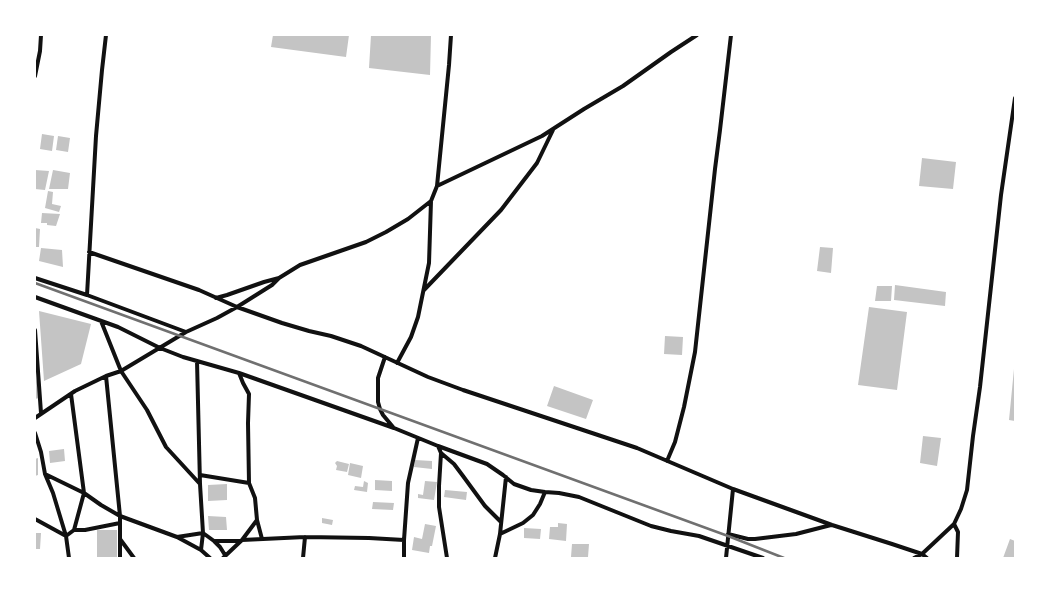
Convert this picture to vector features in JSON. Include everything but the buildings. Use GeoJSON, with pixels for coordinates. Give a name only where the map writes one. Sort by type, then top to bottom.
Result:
{"type":"FeatureCollection","features":[{"type":"Feature","properties":{"kind":"street"},"geometry":{"type":"LineString","coordinates":[[35,76],[41,35]]}},
{"type":"Feature","properties":{"kind":"street"},"geometry":{"type":"LineString","coordinates":[[87,295],[97,129],[106,35]]}},
{"type":"Feature","properties":{"kind":"street"},"geometry":{"type":"LineString","coordinates":[[397,363],[411,337],[418,317],[429,263],[431,201],[437,186],[449,65],[450,35]]}},
{"type":"Feature","properties":{"kind":"street"},"geometry":{"type":"LineString","coordinates":[[437,186],[524,145],[554,129],[623,86],[697,35]]}},
{"type":"Feature","properties":{"kind":"street"},"geometry":{"type":"LineString","coordinates":[[666,461],[674,442],[684,407],[695,352],[731,35]]}},
{"type":"Feature","properties":{"kind":"street"},"geometry":{"type":"LineString","coordinates":[[35,43],[40,44]]}},
{"type":"Feature","properties":{"kind":"street"},"geometry":{"type":"LineString","coordinates":[[914,558],[922,554],[954,524],[967,490],[1001,195],[1015,98]]}},
{"type":"Feature","properties":{"kind":"street"},"geometry":{"type":"LineString","coordinates":[[424,290],[501,210],[537,163],[554,129]]}},
{"type":"Feature","properties":{"kind":"street"},"geometry":{"type":"LineString","coordinates":[[35,418],[71,394],[106,376],[121,371],[186,332],[237,307],[300,265],[366,242],[408,219],[431,201]]}},
{"type":"Feature","properties":{"kind":"street"},"geometry":{"type":"LineString","coordinates":[[90,252],[199,290],[237,307],[282,323],[331,336],[361,346],[428,377],[637,448],[733,489],[832,525],[922,554],[927,558]]}},
{"type":"Feature","properties":{"kind":"street"},"geometry":{"type":"LineString","coordinates":[[35,278],[87,295],[186,332]]}},
{"type":"Feature","properties":{"kind":"street"},"geometry":{"type":"LineString","coordinates":[[216,298],[279,278]]}},
{"type":"Feature","properties":{"kind":"street"},"geometry":{"type":"LineString","coordinates":[[35,296],[118,327],[160,348],[196,361],[238,373],[394,428],[487,464],[514,484],[530,490],[559,492],[579,497],[651,526],[700,536],[763,558]]}},
{"type":"Feature","properties":{"kind":"street"},"geometry":{"type":"LineString","coordinates":[[101,321],[121,371],[146,410],[166,448],[200,484]]}},
{"type":"Feature","properties":{"kind":"street"},"geometry":{"type":"LineString","coordinates":[[35,330],[41,413]]}},
{"type":"Feature","properties":{"kind":"street"},"geometry":{"type":"LineString","coordinates":[[385,358],[378,378],[378,402],[383,415],[394,428]]}},
{"type":"Feature","properties":{"kind":"street"},"geometry":{"type":"LineString","coordinates":[[196,361],[202,550]]}},
{"type":"Feature","properties":{"kind":"street"},"geometry":{"type":"LineString","coordinates":[[238,373],[249,394],[249,483],[255,498],[257,520],[262,539]]}},
{"type":"Feature","properties":{"kind":"street"},"geometry":{"type":"LineString","coordinates":[[106,376],[120,516],[120,558]]}},
{"type":"Feature","properties":{"kind":"street"},"geometry":{"type":"LineString","coordinates":[[71,394],[84,493],[74,530]]}},
{"type":"Feature","properties":{"kind":"street"},"geometry":{"type":"LineString","coordinates":[[35,433],[41,452],[45,474],[54,493],[66,536],[69,558]]}},
{"type":"Feature","properties":{"kind":"street"},"geometry":{"type":"LineString","coordinates":[[404,558],[408,483],[418,438]]}},
{"type":"Feature","properties":{"kind":"street"},"geometry":{"type":"LineString","coordinates":[[438,446],[441,453],[454,464],[485,506],[501,522]]}},
{"type":"Feature","properties":{"kind":"street"},"geometry":{"type":"LineString","coordinates":[[35,447],[41,452]]}},
{"type":"Feature","properties":{"kind":"street"},"geometry":{"type":"LineString","coordinates":[[441,453],[439,507],[447,558]]}},
{"type":"Feature","properties":{"kind":"street"},"geometry":{"type":"LineString","coordinates":[[45,474],[84,493],[120,516],[177,537],[202,550],[210,558]]}},
{"type":"Feature","properties":{"kind":"street"},"geometry":{"type":"LineString","coordinates":[[200,475],[249,483]]}},
{"type":"Feature","properties":{"kind":"street"},"geometry":{"type":"LineString","coordinates":[[495,558],[500,534],[506,477]]}},
{"type":"Feature","properties":{"kind":"street"},"geometry":{"type":"LineString","coordinates":[[726,558],[733,489]]}},
{"type":"Feature","properties":{"kind":"street"},"geometry":{"type":"LineString","coordinates":[[500,534],[533,515],[545,492]]}},
{"type":"Feature","properties":{"kind":"street"},"geometry":{"type":"LineString","coordinates":[[35,519],[66,536]]}},
{"type":"Feature","properties":{"kind":"street"},"geometry":{"type":"LineString","coordinates":[[177,537],[202,533],[220,547],[224,557],[241,541],[257,520]]}},
{"type":"Feature","properties":{"kind":"street"},"geometry":{"type":"LineString","coordinates":[[66,536],[74,530],[85,530],[120,523]]}},
{"type":"Feature","properties":{"kind":"street"},"geometry":{"type":"LineString","coordinates":[[954,524],[958,532],[958,557]]}},
{"type":"Feature","properties":{"kind":"street"},"geometry":{"type":"LineString","coordinates":[[728,534],[748,539],[755,539],[796,534],[832,525]]}},
{"type":"Feature","properties":{"kind":"street"},"geometry":{"type":"LineString","coordinates":[[214,541],[305,537],[404,540]]}},
{"type":"Feature","properties":{"kind":"street"},"geometry":{"type":"LineString","coordinates":[[303,558],[305,537]]}},
{"type":"Feature","properties":{"kind":"street"},"geometry":{"type":"LineString","coordinates":[[120,538],[134,558]]}},
{"type":"Feature","properties":{"kind":"railway"},"geometry":{"type":"LineString","coordinates":[[35,283],[728,536],[784,558]]}}]}
